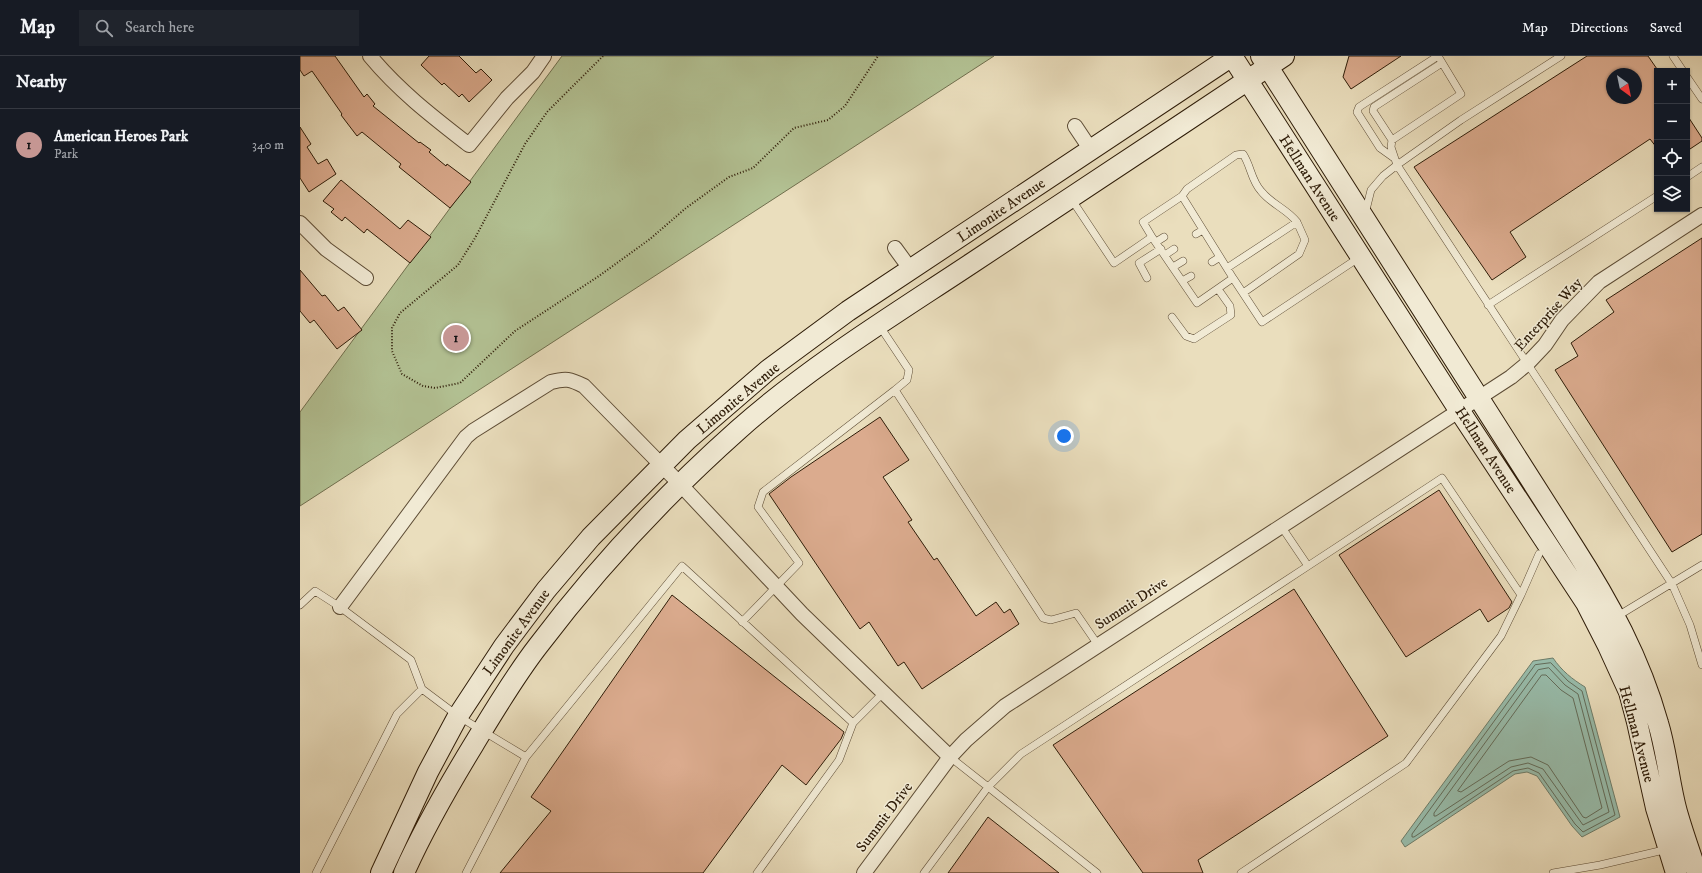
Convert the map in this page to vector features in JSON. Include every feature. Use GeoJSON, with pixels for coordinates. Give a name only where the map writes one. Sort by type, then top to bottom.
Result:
{"type":"FeatureCollection","features":[{"type":"Feature","properties":{"kind":"main road","name":"Hellman Avenue"},"geometry":{"type":"LineString","coordinates":[[1232,56],[1459,410],[1586,603],[1607,622]]}},
{"type":"Feature","properties":{"kind":"main road","name":"Limonite Avenue"},"geometry":{"type":"LineString","coordinates":[[381,873],[428,772],[458,716],[504,646],[546,590],[591,537],[687,440],[768,370],[848,312],[1232,56]]}},
{"type":"Feature","properties":{"kind":"main road","name":"Hellman Avenue"},"geometry":{"type":"LineString","coordinates":[[1271,60],[1364,218],[1598,585],[1607,622],[1629,692],[1656,808],[1678,847],[1697,873]]}},
{"type":"Feature","properties":{"kind":"main road","name":"Limonite Avenue"},"geometry":{"type":"LineString","coordinates":[[404,873],[439,803],[482,730],[536,648],[568,607],[622,545],[680,484],[738,430],[781,394],[829,358],[1247,80],[1271,60]]}},
{"type":"Feature","properties":{"kind":"main road"},"geometry":{"type":"LineString","coordinates":[[879,325],[876,316],[878,307],[911,270]]}},
{"type":"Feature","properties":{"kind":"main road","name":"Hellman Avenue"},"geometry":{"type":"LineString","coordinates":[[1676,873],[1678,847]]}},
{"type":"Feature","properties":{"kind":"street"},"geometry":{"type":"LineString","coordinates":[[370,56],[389,78],[419,105],[469,145],[507,98],[532,72],[544,56]]}},
{"type":"Feature","properties":{"kind":"street"},"geometry":{"type":"LineString","coordinates":[[1075,126],[1091,150]]}},
{"type":"Feature","properties":{"kind":"street","name":"Enterprise Way"},"geometry":{"type":"LineString","coordinates":[[1459,410],[1511,377],[1528,363],[1545,345],[1562,320],[1599,282],[1702,215]]}},
{"type":"Feature","properties":{"kind":"street"},"geometry":{"type":"LineString","coordinates":[[300,223],[326,249],[366,278]]}},
{"type":"Feature","properties":{"kind":"street"},"geometry":{"type":"LineString","coordinates":[[895,248],[911,270]]}},
{"type":"Feature","properties":{"kind":"street"},"geometry":{"type":"LineString","coordinates":[[340,608],[466,436],[551,382],[562,379],[572,380],[584,386],[680,484],[802,614],[950,757]]}},
{"type":"Feature","properties":{"kind":"street","name":"Summit Drive"},"geometry":{"type":"LineString","coordinates":[[864,873],[950,757],[966,740],[1006,706],[1459,410]]}},
{"type":"Feature","properties":{"kind":"lane"},"geometry":{"type":"LineString","coordinates":[[1396,162],[1380,148],[1357,112],[1359,107],[1438,56],[1461,94],[1437,106],[1404,127],[1392,140],[1391,146],[1396,162],[1488,305],[1528,363],[1672,584],[1690,625],[1702,665]]}},
{"type":"Feature","properties":{"kind":"lane"},"geometry":{"type":"LineString","coordinates":[[1364,218],[1371,190],[1396,162],[1561,56]]}},
{"type":"Feature","properties":{"kind":"lane"},"geometry":{"type":"LineString","coordinates":[[1672,56],[1681,68]]}},
{"type":"Feature","properties":{"kind":"lane"},"geometry":{"type":"LineString","coordinates":[[1392,140],[1373,112],[1374,107],[1387,102],[1421,80],[1442,63]]}},
{"type":"Feature","properties":{"kind":"lane"},"geometry":{"type":"LineString","coordinates":[[1690,82],[1702,100]]}},
{"type":"Feature","properties":{"kind":"lane"},"geometry":{"type":"LineString","coordinates":[[1233,278],[1197,303],[1143,222],[1182,196],[1187,189],[1236,155],[1243,154],[1248,161],[1251,175],[1260,190],[1270,201],[1292,216],[1297,222],[1305,240],[1299,254],[1243,293]]}},
{"type":"Feature","properties":{"kind":"lane"},"geometry":{"type":"LineString","coordinates":[[1688,176],[1702,167]]}},
{"type":"Feature","properties":{"kind":"lane"},"geometry":{"type":"LineString","coordinates":[[1182,196],[1192,219],[1203,230],[1262,322],[1361,256]]}},
{"type":"Feature","properties":{"kind":"lane"},"geometry":{"type":"LineString","coordinates":[[1070,198],[1114,262],[1154,240],[1164,237]]}},
{"type":"Feature","properties":{"kind":"lane"},"geometry":{"type":"LineString","coordinates":[[1488,305],[1654,198]]}},
{"type":"Feature","properties":{"kind":"lane"},"geometry":{"type":"LineString","coordinates":[[1227,268],[1297,222]]}},
{"type":"Feature","properties":{"kind":"lane"},"geometry":{"type":"LineString","coordinates":[[1196,234],[1203,230]]}},
{"type":"Feature","properties":{"kind":"lane"},"geometry":{"type":"LineString","coordinates":[[1204,247],[1211,243]]}},
{"type":"Feature","properties":{"kind":"lane"},"geometry":{"type":"LineString","coordinates":[[1147,278],[1139,263],[1161,249]]}},
{"type":"Feature","properties":{"kind":"lane"},"geometry":{"type":"LineString","coordinates":[[1165,255],[1174,249]]}},
{"type":"Feature","properties":{"kind":"lane"},"geometry":{"type":"LineString","coordinates":[[1212,262],[1220,257]]}},
{"type":"Feature","properties":{"kind":"lane"},"geometry":{"type":"LineString","coordinates":[[1173,267],[1183,261]]}},
{"type":"Feature","properties":{"kind":"lane"},"geometry":{"type":"LineString","coordinates":[[1182,281],[1191,276]]}},
{"type":"Feature","properties":{"kind":"lane"},"geometry":{"type":"LineString","coordinates":[[1172,318],[1186,336],[1194,339],[1231,314],[1230,306],[1218,289]]}},
{"type":"Feature","properties":{"kind":"lane"},"geometry":{"type":"LineString","coordinates":[[742,622],[799,563],[758,507],[763,492],[907,380],[909,370],[879,325]]}},
{"type":"Feature","properties":{"kind":"lane"},"geometry":{"type":"LineString","coordinates":[[895,390],[1043,618],[1051,620],[1076,613],[1098,645]]}},
{"type":"Feature","properties":{"kind":"lane"},"geometry":{"type":"LineString","coordinates":[[924,873],[988,786],[1021,754],[1442,478],[1521,595]]}},
{"type":"Feature","properties":{"kind":"lane"},"geometry":{"type":"LineString","coordinates":[[1281,526],[1308,566]]}},
{"type":"Feature","properties":{"kind":"lane"},"geometry":{"type":"LineString","coordinates":[[1241,873],[1406,764],[1501,636],[1539,554]]}},
{"type":"Feature","properties":{"kind":"lane"},"geometry":{"type":"LineString","coordinates":[[1607,622],[1702,565]]}},
{"type":"Feature","properties":{"kind":"lane"},"geometry":{"type":"LineString","coordinates":[[466,873],[526,757],[682,566],[853,724]]}},
{"type":"Feature","properties":{"kind":"lane"},"geometry":{"type":"LineString","coordinates":[[300,605],[315,591],[411,660],[422,689],[458,716],[526,757]]}},
{"type":"Feature","properties":{"kind":"lane"},"geometry":{"type":"LineString","coordinates":[[316,873],[397,714],[422,689]]}},
{"type":"Feature","properties":{"kind":"lane"},"geometry":{"type":"LineString","coordinates":[[757,873],[839,760],[853,724],[884,693]]}},
{"type":"Feature","properties":{"kind":"lane"},"geometry":{"type":"LineString","coordinates":[[950,757],[1097,873]]}},
{"type":"Feature","properties":{"kind":"lane"},"geometry":{"type":"LineString","coordinates":[[1558,872],[1600,865],[1678,847]]}},
{"type":"Feature","properties":{"kind":"path"},"geometry":{"type":"LineString","coordinates":[[603,56],[548,112],[525,144],[475,238],[458,265],[400,313],[392,328],[392,351],[402,374],[424,386],[435,388],[460,383],[515,331],[599,276],[650,239],[686,208],[729,177],[753,168],[794,128],[828,120],[845,106],[878,56]]}},
{"type":"Feature","properties":{"kind":"shaded area"},"geometry":{"type":"Polygon","coordinates":[[[562,56],[994,56],[300,506],[300,412],[562,56]]]}},
{"type":"Feature","properties":{"kind":"water"},"geometry":{"type":"Polygon","coordinates":[[[1553,658],[1560,667],[1585,687],[1620,817],[1582,837],[1572,826],[1537,776],[1527,772],[1515,774],[1405,847],[1401,841],[1533,661],[1553,658]]]}},
{"type":"Feature","properties":{"kind":"building"},"geometry":{"type":"Polygon","coordinates":[[[300,56],[335,56],[364,97],[367,94],[375,104],[373,106],[419,143],[420,142],[431,150],[429,152],[446,166],[447,164],[471,182],[450,208],[399,167],[401,164],[362,132],[357,136],[341,115],[342,114],[312,71],[304,76],[300,70],[300,56]]]}},
{"type":"Feature","properties":{"kind":"building"},"geometry":{"type":"Polygon","coordinates":[[[429,56],[459,56],[476,73],[481,69],[492,80],[469,102],[462,94],[459,97],[444,83],[442,85],[421,65],[429,56]]]}},
{"type":"Feature","properties":{"kind":"building"},"geometry":{"type":"Polygon","coordinates":[[[1349,56],[1401,56],[1351,89],[1343,77],[1349,56]]]}},
{"type":"Feature","properties":{"kind":"building"},"geometry":{"type":"Polygon","coordinates":[[[1587,56],[1648,56],[1656,68],[1654,68],[1654,144],[1650,139],[1510,232],[1526,257],[1492,280],[1414,167],[1587,56]]]}},
{"type":"Feature","properties":{"kind":"building"},"geometry":{"type":"Polygon","coordinates":[[[1690,120],[1702,138],[1702,141],[1690,149],[1690,120]]]}},
{"type":"Feature","properties":{"kind":"building"},"geometry":{"type":"Polygon","coordinates":[[[300,127],[311,144],[307,147],[318,164],[327,159],[336,174],[309,192],[300,178],[300,127]]]}},
{"type":"Feature","properties":{"kind":"building"},"geometry":{"type":"Polygon","coordinates":[[[341,180],[400,229],[408,220],[431,237],[410,263],[367,229],[364,233],[345,217],[342,221],[331,212],[334,209],[323,201],[341,180]]]}},
{"type":"Feature","properties":{"kind":"building"},"geometry":{"type":"Polygon","coordinates":[[[1702,238],[1702,534],[1672,552],[1555,370],[1578,356],[1571,343],[1614,312],[1606,300],[1702,238]]]}},
{"type":"Feature","properties":{"kind":"building"},"geometry":{"type":"Polygon","coordinates":[[[300,270],[322,296],[325,295],[338,311],[344,307],[362,330],[337,349],[314,320],[310,323],[300,311],[300,270]]]}},
{"type":"Feature","properties":{"kind":"building"},"geometry":{"type":"Polygon","coordinates":[[[880,417],[909,460],[883,477],[912,520],[908,522],[934,560],[937,558],[976,616],[996,602],[1004,613],[1010,609],[1019,624],[922,689],[904,662],[898,666],[869,622],[860,629],[769,494],[791,477],[880,417]]]}},
{"type":"Feature","properties":{"kind":"building"},"geometry":{"type":"Polygon","coordinates":[[[1439,490],[1512,602],[1509,608],[1488,622],[1480,609],[1406,657],[1339,555],[1439,490]]]}},
{"type":"Feature","properties":{"kind":"building"},"geometry":{"type":"Polygon","coordinates":[[[1294,589],[1388,736],[1198,860],[1203,873],[1143,873],[1053,745],[1294,589]]]}},
{"type":"Feature","properties":{"kind":"building"},"geometry":{"type":"Polygon","coordinates":[[[672,595],[844,732],[841,739],[806,785],[782,765],[703,873],[500,873],[551,811],[531,797],[672,595]]]}},
{"type":"Feature","properties":{"kind":"building"},"geometry":{"type":"Polygon","coordinates":[[[988,817],[1059,873],[948,873],[988,817]]]}},
{"type":"Feature","properties":{"kind":"place","name":"American Heroes Park"},"geometry":{"type":"Point","coordinates":[456,338]}}]}
